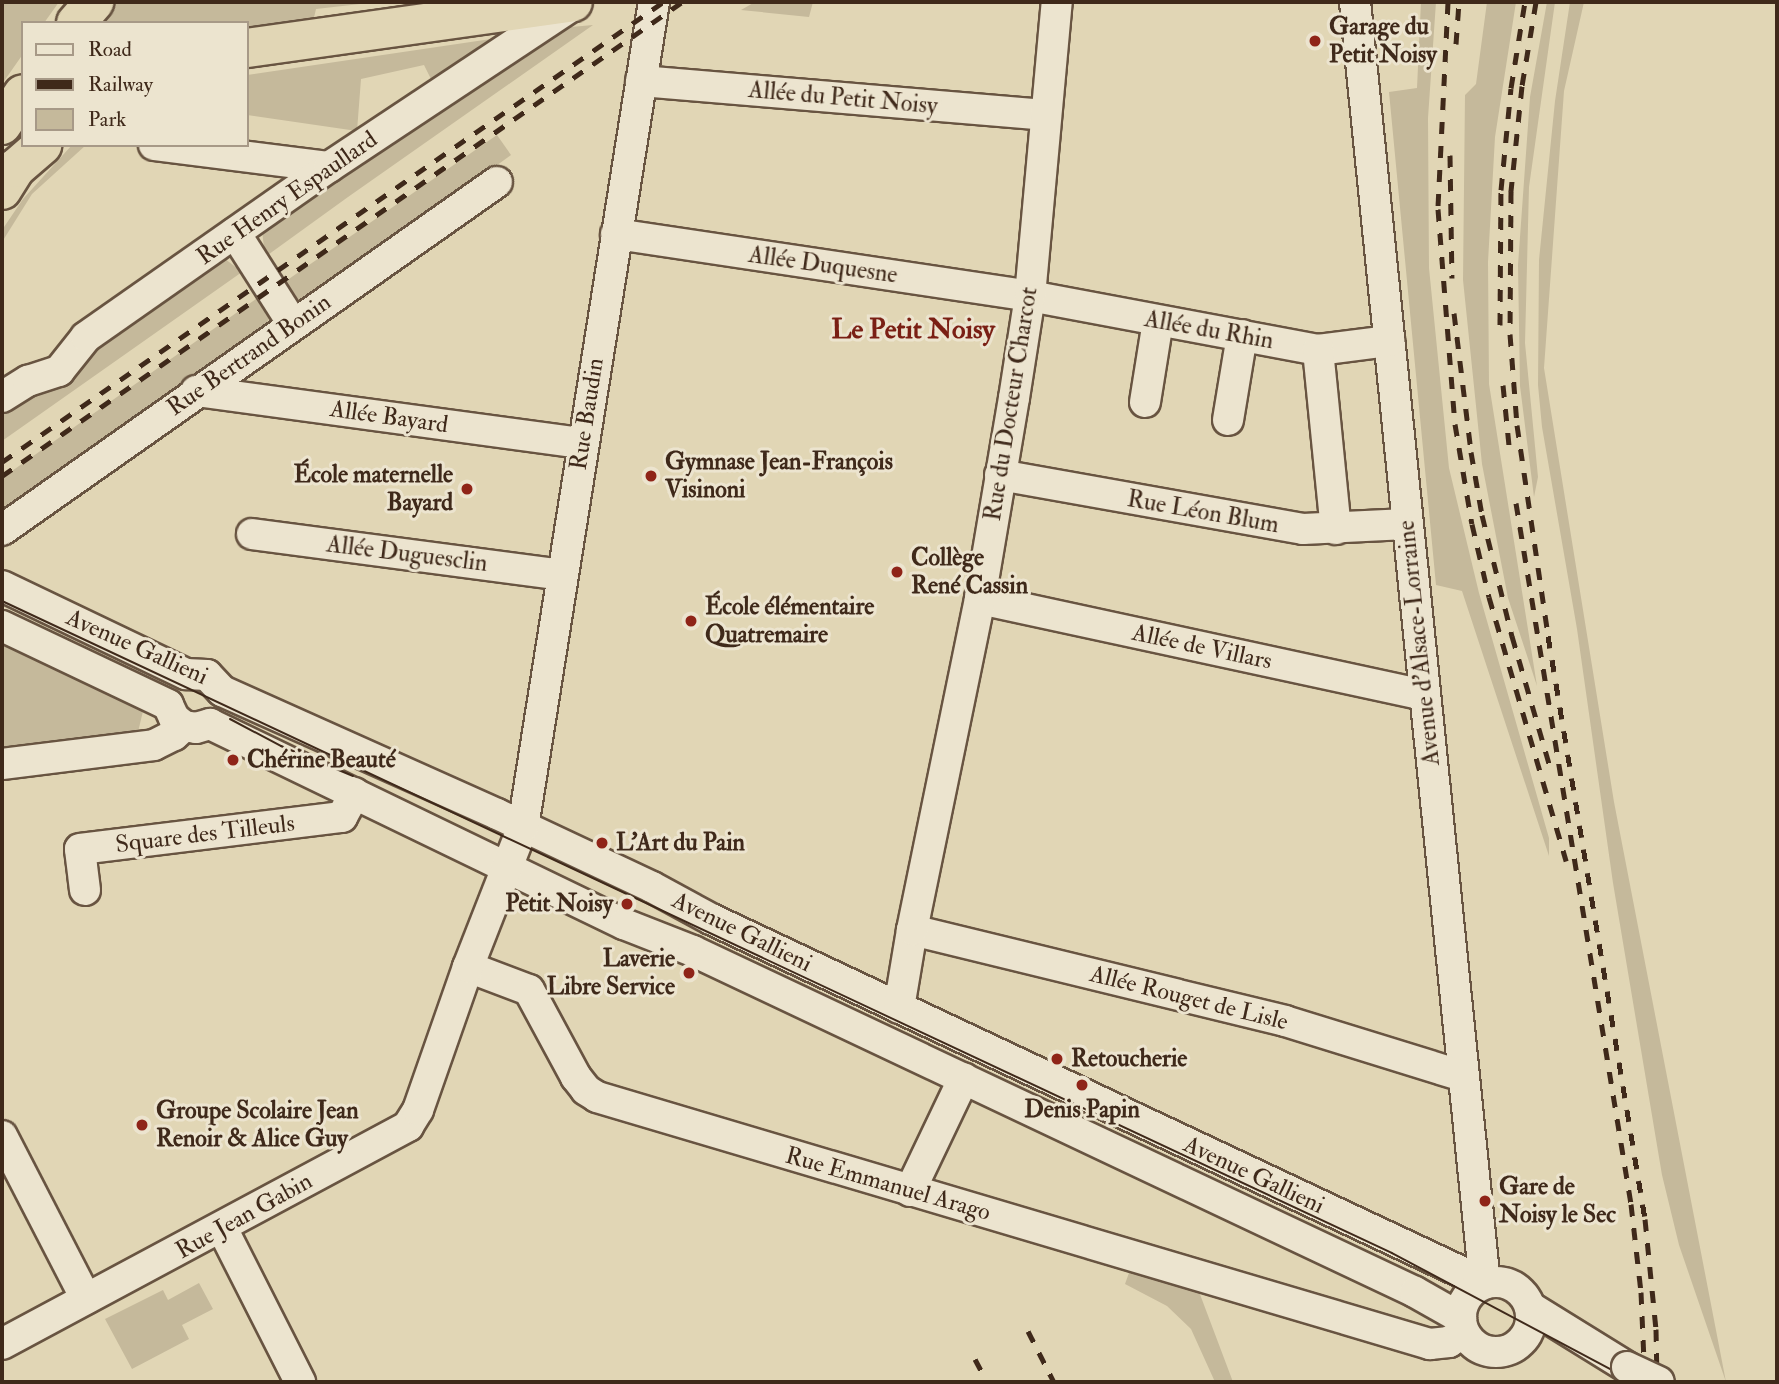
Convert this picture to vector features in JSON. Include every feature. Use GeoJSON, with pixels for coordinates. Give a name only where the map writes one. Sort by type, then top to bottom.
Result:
{"type":"FeatureCollection","features":[{"type":"Feature","properties":{"kind":"highway"},"geometry":{"type":"LineString","coordinates":[[78,21],[94,2]]}},
{"type":"Feature","properties":{"kind":"highway"},"geometry":{"type":"LineString","coordinates":[[248,48],[573,2]]}},
{"type":"Feature","properties":{"kind":"highway"},"geometry":{"type":"LineString","coordinates":[[2,125],[21,97]]}},
{"type":"Feature","properties":{"kind":"highway"},"geometry":{"type":"LineString","coordinates":[[2,190],[16,168],[40,147]]}},
{"type":"Feature","properties":{"kind":"street","name":"Rue Henry Espaullard"},"geometry":{"type":"LineString","coordinates":[[59,371],[86,337],[329,167],[578,2]]}},
{"type":"Feature","properties":{"kind":"street","name":"Rue Baudin"},"geometry":{"type":"LineString","coordinates":[[506,867],[523,827],[654,2]]}},
{"type":"Feature","properties":{"kind":"street","name":"Rue du Docteur Charcot"},"geometry":{"type":"LineString","coordinates":[[899,1008],[912,930],[980,599],[1030,296],[1057,2]]}},
{"type":"Feature","properties":{"kind":"street","name":"Avenue d'Alsace-Lorraine"},"geometry":{"type":"LineString","coordinates":[[1355,2],[1485,1283]]}},
{"type":"Feature","properties":{"kind":"street","name":"Allée du Petit Noisy"},"geometry":{"type":"LineString","coordinates":[[641,80],[1045,115]]}},
{"type":"Feature","properties":{"kind":"street"},"geometry":{"type":"LineString","coordinates":[[170,147],[329,167]]}},
{"type":"Feature","properties":{"kind":"street","name":"Rue Bertrand Bonin"},"geometry":{"type":"LineString","coordinates":[[2,530],[196,391],[497,182]]}},
{"type":"Feature","properties":{"kind":"street"},"geometry":{"type":"LineString","coordinates":[[234,233],[293,324]]}},
{"type":"Feature","properties":{"kind":"street","name":"Allée Duquesne"},"geometry":{"type":"LineString","coordinates":[[616,234],[1030,296]]}},
{"type":"Feature","properties":{"kind":"street","name":"Allée du Rhin"},"geometry":{"type":"LineString","coordinates":[[1030,296],[1318,350],[1389,341]]}},
{"type":"Feature","properties":{"kind":"street"},"geometry":{"type":"LineString","coordinates":[[1145,402],[1158,321]]}},
{"type":"Feature","properties":{"kind":"street"},"geometry":{"type":"LineString","coordinates":[[1228,421],[1242,335]]}},
{"type":"Feature","properties":{"kind":"street"},"geometry":{"type":"LineString","coordinates":[[1318,350],[1336,529]]}},
{"type":"Feature","properties":{"kind":"street"},"geometry":{"type":"LineString","coordinates":[[2,369],[59,371]]}},
{"type":"Feature","properties":{"kind":"street"},"geometry":{"type":"LineString","coordinates":[[2,397],[27,381],[59,371]]}},
{"type":"Feature","properties":{"kind":"street","name":"Allée Bayard"},"geometry":{"type":"LineString","coordinates":[[196,391],[582,443]]}},
{"type":"Feature","properties":{"kind":"street","name":"Rue Léon Blum"},"geometry":{"type":"LineString","coordinates":[[1000,475],[1303,529],[1407,524]]}},
{"type":"Feature","properties":{"kind":"street","name":"Allée Duguesclin"},"geometry":{"type":"LineString","coordinates":[[252,534],[562,575]]}},
{"type":"Feature","properties":{"kind":"street","name":"Avenue Gallieni"},"geometry":{"type":"LineString","coordinates":[[2,586],[186,674],[207,675],[222,691],[523,827],[899,1008],[1485,1283]]}},
{"type":"Feature","properties":{"kind":"street","name":"Allée de Villars"},"geometry":{"type":"LineString","coordinates":[[980,599],[1424,695]]}},
{"type":"Feature","properties":{"kind":"street","name":"Avenue Gallieni"},"geometry":{"type":"LineString","coordinates":[[2,626],[187,718],[355,793],[389,812],[964,1078],[1415,1292],[1462,1325]]}},
{"type":"Feature","properties":{"kind":"street"},"geometry":{"type":"LineString","coordinates":[[186,674],[174,682],[169,690],[187,718]]}},
{"type":"Feature","properties":{"kind":"street"},"geometry":{"type":"LineString","coordinates":[[2,764],[154,745],[174,735],[187,718],[223,705],[222,691]]}},
{"type":"Feature","properties":{"kind":"street","name":"Square des Tilleuls"},"geometry":{"type":"LineString","coordinates":[[85,890],[80,849],[342,817],[355,793]]}},
{"type":"Feature","properties":{"kind":"street"},"geometry":{"type":"LineString","coordinates":[[468,967],[506,867]]}},
{"type":"Feature","properties":{"kind":"street","name":"Allée Rouget de Lisle"},"geometry":{"type":"LineString","coordinates":[[912,930],[1285,1021],[1463,1076]]}},
{"type":"Feature","properties":{"kind":"street","name":"Rue Emmanuel Arago"},"geometry":{"type":"LineString","coordinates":[[468,967],[529,990],[576,1077],[586,1090],[597,1097],[1430,1344],[1449,1342],[1462,1325]]}},
{"type":"Feature","properties":{"kind":"street","name":"Rue Jean Gabin"},"geometry":{"type":"LineString","coordinates":[[2,1343],[222,1228],[408,1126],[418,1110],[468,967]]}},
{"type":"Feature","properties":{"kind":"street"},"geometry":{"type":"LineString","coordinates":[[910,1191],[964,1078]]}},
{"type":"Feature","properties":{"kind":"street"},"geometry":{"type":"LineString","coordinates":[[2,1136],[86,1298]]}},
{"type":"Feature","properties":{"kind":"street"},"geometry":{"type":"LineString","coordinates":[[222,1228],[300,1382]]}},
{"type":"Feature","properties":{"kind":"street"},"geometry":{"type":"LineString","coordinates":[[1499,1282],[1512,1286],[1523,1294],[1528,1320],[1518,1344],[1496,1352],[1472,1342],[1462,1325],[1464,1301],[1485,1283],[1499,1282]]}},
{"type":"Feature","properties":{"kind":"street"},"geometry":{"type":"LineString","coordinates":[[1528,1320],[1571,1334],[1659,1382]]}},
{"type":"Feature","properties":{"kind":"green space"},"geometry":{"type":"Polygon","coordinates":[[[2,2],[59,2],[45,21],[21,21],[21,57],[2,84],[2,2]]]}},
{"type":"Feature","properties":{"kind":"green space"},"geometry":{"type":"Polygon","coordinates":[[[112,2],[378,2],[316,9],[313,22],[248,34],[248,21],[95,21],[112,2]]]}},
{"type":"Feature","properties":{"kind":"green space"},"geometry":{"type":"Polygon","coordinates":[[[755,2],[813,2],[809,17],[741,10],[755,2]]]}},
{"type":"Feature","properties":{"kind":"green space"},"geometry":{"type":"Polygon","coordinates":[[[1421,2],[1436,2],[1428,118],[1429,268],[1449,468],[1479,593],[1549,838],[1549,856],[1462,591],[1436,585],[1389,92],[1417,88],[1421,2]]]}},
{"type":"Feature","properties":{"kind":"green space"},"geometry":{"type":"Polygon","coordinates":[[[1487,2],[1516,2],[1495,137],[1488,262],[1489,384],[1537,686],[1508,598],[1482,464],[1463,280],[1465,95],[1476,84],[1487,2]]]}},
{"type":"Feature","properties":{"kind":"green space"},"geometry":{"type":"Polygon","coordinates":[[[1547,2],[1555,2],[1529,187],[1525,343],[1538,477],[1534,497],[1520,386],[1518,265],[1530,97],[1547,2]]]}},
{"type":"Feature","properties":{"kind":"green space"},"geometry":{"type":"Polygon","coordinates":[[[1570,2],[1584,2],[1564,91],[1544,368],[1614,802],[1726,1382],[1679,1245],[1662,1175],[1613,883],[1577,629],[1542,427],[1538,385],[1539,260],[1555,101],[1570,2]]]}},
{"type":"Feature","properties":{"kind":"green space"},"geometry":{"type":"Polygon","coordinates":[[[593,25],[265,257],[262,230],[538,30],[593,25]]]}},
{"type":"Feature","properties":{"kind":"green space"},"geometry":{"type":"Polygon","coordinates":[[[491,39],[431,79],[424,65],[361,79],[357,131],[248,115],[248,75],[491,39]]]}},
{"type":"Feature","properties":{"kind":"green space"},"geometry":{"type":"Polygon","coordinates":[[[497,135],[511,155],[311,300],[298,303],[283,283],[497,135]]]}},
{"type":"Feature","properties":{"kind":"green space"},"geometry":{"type":"Polygon","coordinates":[[[70,147],[84,147],[32,194],[2,242],[2,230],[23,199],[70,147]]]}},
{"type":"Feature","properties":{"kind":"green space"},"geometry":{"type":"Polygon","coordinates":[[[220,255],[242,272],[2,441],[2,396],[83,358],[220,255]]]}},
{"type":"Feature","properties":{"kind":"green space"},"geometry":{"type":"Polygon","coordinates":[[[263,294],[272,312],[265,328],[2,518],[2,478],[263,294]]]}},
{"type":"Feature","properties":{"kind":"green space"},"geometry":{"type":"Polygon","coordinates":[[[2,645],[143,711],[138,732],[2,751],[2,645]]]}},
{"type":"Feature","properties":{"kind":"green space"},"geometry":{"type":"Polygon","coordinates":[[[1130,1270],[1198,1289],[1233,1382],[1215,1382],[1191,1329],[1167,1306],[1125,1284],[1130,1270]]]}},
{"type":"Feature","properties":{"kind":"green space"},"geometry":{"type":"Polygon","coordinates":[[[199,1283],[213,1309],[182,1325],[189,1339],[132,1369],[105,1319],[163,1290],[168,1300],[199,1283]]]}},
{"type":"Feature","properties":{"kind":"tram line"},"geometry":{"type":"LineString","coordinates":[[2,601],[1392,1253],[1635,1382]]}},
{"type":"Feature","properties":{"kind":"tram line"},"geometry":{"type":"LineString","coordinates":[[230,719],[281,746],[353,776]]}},
{"type":"Feature","properties":{"kind":"railway"},"geometry":{"type":"LineString","coordinates":[[2,462],[663,2]]}},
{"type":"Feature","properties":{"kind":"railway"},"geometry":{"type":"LineString","coordinates":[[2,476],[682,2]]}},
{"type":"Feature","properties":{"kind":"railway"},"geometry":{"type":"LineString","coordinates":[[1448,2],[1438,209],[1455,424],[1472,524],[1489,597],[1566,861]]}},
{"type":"Feature","properties":{"kind":"railway"},"geometry":{"type":"LineString","coordinates":[[1456,44],[1459,2]]}},
{"type":"Feature","properties":{"kind":"railway"},"geometry":{"type":"LineString","coordinates":[[1500,325],[1501,190],[1511,88],[1525,2]]}},
{"type":"Feature","properties":{"kind":"railway"},"geometry":{"type":"LineString","coordinates":[[1536,2],[1522,86],[1511,191],[1510,334],[1517,425],[1548,636],[1645,1219],[1656,1329],[1657,1382]]}},
{"type":"Feature","properties":{"kind":"railway"},"geometry":{"type":"LineString","coordinates":[[1450,155],[1452,278]]}},
{"type":"Feature","properties":{"kind":"railway"},"geometry":{"type":"LineString","coordinates":[[1454,313],[1471,452],[1482,515],[1512,636],[1550,767]]}},
{"type":"Feature","properties":{"kind":"railway"},"geometry":{"type":"LineString","coordinates":[[1503,385],[1510,455]]}},
{"type":"Feature","properties":{"kind":"railway"},"geometry":{"type":"LineString","coordinates":[[1516,503],[1631,1204],[1641,1292],[1645,1382]]}},
{"type":"Feature","properties":{"kind":"railway"},"geometry":{"type":"LineString","coordinates":[[1028,1331],[1054,1382]]}},
{"type":"Feature","properties":{"kind":"railway"},"geometry":{"type":"LineString","coordinates":[[975,1359],[987,1382]]}},
{"type":"Feature","properties":{"kind":"place","name":"Garage du Petit Noisy"},"geometry":{"type":"Point","coordinates":[1315,41]}},
{"type":"Feature","properties":{"kind":"place","name":"Gymnase Jean-François Visinoni"},"geometry":{"type":"Point","coordinates":[651,476]}},
{"type":"Feature","properties":{"kind":"place","name":"École maternelle Bayard"},"geometry":{"type":"Point","coordinates":[467,489]}},
{"type":"Feature","properties":{"kind":"place","name":"Collège René Cassin"},"geometry":{"type":"Point","coordinates":[897,572]}},
{"type":"Feature","properties":{"kind":"place","name":"École élémentaire Quatremaire"},"geometry":{"type":"Point","coordinates":[691,621]}},
{"type":"Feature","properties":{"kind":"place","name":"Chérine Beauté"},"geometry":{"type":"Point","coordinates":[233,760]}},
{"type":"Feature","properties":{"kind":"place","name":"L’Art du Pain"},"geometry":{"type":"Point","coordinates":[602,843]}},
{"type":"Feature","properties":{"kind":"place","name":"Petit Noisy"},"geometry":{"type":"Point","coordinates":[627,904]}},
{"type":"Feature","properties":{"kind":"place","name":"Laverie Libre Service"},"geometry":{"type":"Point","coordinates":[689,973]}},
{"type":"Feature","properties":{"kind":"place","name":"Retoucherie"},"geometry":{"type":"Point","coordinates":[1057,1059]}},
{"type":"Feature","properties":{"kind":"place","name":"Denis Papin"},"geometry":{"type":"Point","coordinates":[1082,1085]}},
{"type":"Feature","properties":{"kind":"place","name":"Groupe Scolaire Jean Renoir & Alice Guy"},"geometry":{"type":"Point","coordinates":[142,1125]}},
{"type":"Feature","properties":{"kind":"place","name":"Gare de Noisy le Sec"},"geometry":{"type":"Point","coordinates":[1485,1201]}},
{"type":"Feature","properties":{"kind":"district","name":"Le Petit Noisy"},"geometry":{"type":"Point","coordinates":[913,330]}}]}
